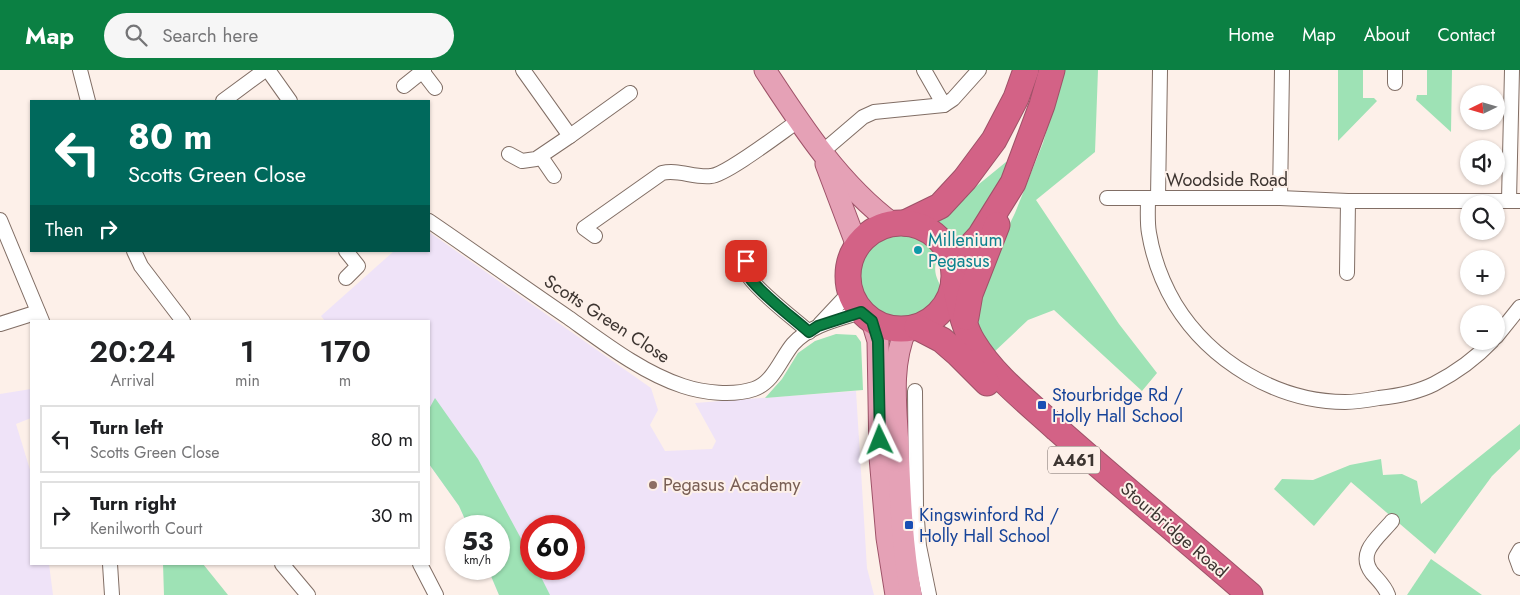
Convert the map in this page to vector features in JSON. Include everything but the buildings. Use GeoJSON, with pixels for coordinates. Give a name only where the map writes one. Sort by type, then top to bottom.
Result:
{"type":"FeatureCollection","features":[{"type":"Feature","properties":{"kind":"highway"},"geometry":{"type":"LineString","coordinates":[[861,308],[848,280],[848,268],[857,246],[867,235],[880,227],[899,224],[940,206],[966,179],[994,140],[1016,98],[1026,70]]}},
{"type":"Feature","properties":{"kind":"highway","name":"A461"},"geometry":{"type":"LineString","coordinates":[[967,329],[966,310],[970,294],[1042,105],[1052,70]]}},
{"type":"Feature","properties":{"kind":"highway","name":"A461"},"geometry":{"type":"LineString","coordinates":[[953,273],[980,236],[1013,184]]}},
{"type":"Feature","properties":{"kind":"highway","name":"A461"},"geometry":{"type":"LineString","coordinates":[[861,308],[888,328],[911,328],[931,320],[942,310],[949,296],[953,273],[947,249],[936,236],[922,227],[899,224]]}},
{"type":"Feature","properties":{"kind":"highway","name":"Stourbridge Road"},"geometry":{"type":"LineString","coordinates":[[953,273],[967,329],[978,350],[1003,379],[1097,465],[1250,595]]}},
{"type":"Feature","properties":{"kind":"highway","name":"Stourbridge Road"},"geometry":{"type":"LineString","coordinates":[[911,328],[942,340],[999,395],[1230,595]]}},
{"type":"Feature","properties":{"kind":"main road"},"geometry":{"type":"LineString","coordinates":[[765,70],[798,121],[822,152],[860,194],[899,224]]}},
{"type":"Feature","properties":{"kind":"main road"},"geometry":{"type":"LineString","coordinates":[[822,152],[857,246]]}},
{"type":"Feature","properties":{"kind":"main road"},"geometry":{"type":"LineString","coordinates":[[861,308],[878,341],[880,457],[887,538],[896,595]]}},
{"type":"Feature","properties":{"kind":"main road"},"geometry":{"type":"LineString","coordinates":[[911,328],[899,344],[896,372],[901,519],[911,595]]}},
{"type":"Feature","properties":{"kind":"street"},"geometry":{"type":"LineString","coordinates":[[80,70],[88,100]]}},
{"type":"Feature","properties":{"kind":"street"},"geometry":{"type":"LineString","coordinates":[[224,100],[266,70],[289,100]]}},
{"type":"Feature","properties":{"kind":"street"},"geometry":{"type":"LineString","coordinates":[[523,70],[570,136]]}},
{"type":"Feature","properties":{"kind":"street"},"geometry":{"type":"LineString","coordinates":[[924,70],[944,105]]}},
{"type":"Feature","properties":{"kind":"street"},"geometry":{"type":"LineString","coordinates":[[822,152],[863,117],[874,112],[944,105],[953,99],[979,70]]}},
{"type":"Feature","properties":{"kind":"street"},"geometry":{"type":"LineString","coordinates":[[1160,70],[1153,198],[1149,231],[1163,280],[1175,304],[1209,345],[1231,364],[1274,387],[1295,394],[1345,402],[1390,397],[1434,384],[1474,358],[1482,350]]}},
{"type":"Feature","properties":{"kind":"street"},"geometry":{"type":"LineString","coordinates":[[1280,198],[1282,70]]}},
{"type":"Feature","properties":{"kind":"street"},"geometry":{"type":"LineString","coordinates":[[1512,70],[1515,200]]}},
{"type":"Feature","properties":{"kind":"street"},"geometry":{"type":"LineString","coordinates":[[404,86],[423,71],[435,88]]}},
{"type":"Feature","properties":{"kind":"street"},"geometry":{"type":"LineString","coordinates":[[509,154],[522,161],[541,157],[630,93]]}},
{"type":"Feature","properties":{"kind":"street"},"geometry":{"type":"LineString","coordinates":[[594,236],[584,228],[662,173],[670,171],[705,177],[721,174],[798,121]]}},
{"type":"Feature","properties":{"kind":"street"},"geometry":{"type":"LineString","coordinates":[[541,157],[554,176]]}},
{"type":"Feature","properties":{"kind":"street","name":"Woodside Road"},"geometry":{"type":"LineString","coordinates":[[1106,198],[1280,198],[1348,201],[1515,200]]}},
{"type":"Feature","properties":{"kind":"street"},"geometry":{"type":"LineString","coordinates":[[1347,273],[1348,201]]}},
{"type":"Feature","properties":{"kind":"street"},"geometry":{"type":"LineString","coordinates":[[0,220],[40,317],[0,324]]}},
{"type":"Feature","properties":{"kind":"street","name":"Scotts Green Close"},"geometry":{"type":"LineString","coordinates":[[430,222],[612,348],[663,378],[685,387],[715,393],[742,391],[760,387],[774,373],[794,343],[813,329],[861,308]]}},
{"type":"Feature","properties":{"kind":"street"},"geometry":{"type":"LineString","coordinates":[[134,252],[140,266],[182,320]]}},
{"type":"Feature","properties":{"kind":"street"},"geometry":{"type":"LineString","coordinates":[[346,278],[358,266],[347,252]]}},
{"type":"Feature","properties":{"kind":"street"},"geometry":{"type":"LineString","coordinates":[[746,261],[746,269],[749,276],[758,287],[813,329]]}},
{"type":"Feature","properties":{"kind":"street"},"geometry":{"type":"LineString","coordinates":[[1505,326],[1520,307]]}},
{"type":"Feature","properties":{"kind":"street","name":"Scotts Green Close"},"geometry":{"type":"LineString","coordinates":[[813,329],[861,308]]}},
{"type":"Feature","properties":{"kind":"street"},"geometry":{"type":"LineString","coordinates":[[915,391],[916,507],[919,546],[929,595]]}},
{"type":"Feature","properties":{"kind":"street"},"geometry":{"type":"LineString","coordinates":[[898,459],[907,478],[916,507]]}},
{"type":"Feature","properties":{"kind":"street"},"geometry":{"type":"LineString","coordinates":[[1388,595],[1386,589],[1365,561],[1366,553],[1392,521]]}},
{"type":"Feature","properties":{"kind":"street"},"geometry":{"type":"LineString","coordinates":[[1520,550],[1516,557],[1520,568]]}},
{"type":"Feature","properties":{"kind":"street"},"geometry":{"type":"LineString","coordinates":[[110,565],[112,595]]}},
{"type":"Feature","properties":{"kind":"street"},"geometry":{"type":"LineString","coordinates":[[283,565],[308,595]]}},
{"type":"Feature","properties":{"kind":"street"},"geometry":{"type":"LineString","coordinates":[[421,565],[436,595]]}},
{"type":"Feature","properties":{"kind":"shaded area","name":"Pegasus Academy"},"geometry":{"type":"Polygon","coordinates":[[[430,233],[651,388],[658,410],[650,425],[665,451],[712,449],[716,441],[695,403],[856,391],[867,568],[874,595],[499,595],[493,580],[510,580],[510,515],[463,515],[459,506],[430,465],[430,320],[324,320],[321,316],[393,252],[430,252],[430,233]]]}},
{"type":"Feature","properties":{"kind":"shaded area"},"geometry":{"type":"Polygon","coordinates":[[[30,389],[30,418],[16,424],[30,470],[30,565],[49,565],[53,595],[0,595],[0,394],[30,389]]]}},
{"type":"Feature","properties":{"kind":"green space"},"geometry":{"type":"Polygon","coordinates":[[[1064,70],[1098,70],[1095,152],[1036,200],[1119,324],[1157,373],[1142,391],[1054,310],[1028,320],[993,353],[978,326],[976,314],[993,258],[1015,213],[1043,143],[1064,70]]]}},
{"type":"Feature","properties":{"kind":"green space"},"geometry":{"type":"Polygon","coordinates":[[[1338,70],[1363,70],[1363,98],[1374,98],[1377,101],[1338,141],[1338,70]]]}},
{"type":"Feature","properties":{"kind":"green space"},"geometry":{"type":"Polygon","coordinates":[[[1427,70],[1452,70],[1451,132],[1416,100],[1417,95],[1427,95],[1427,70]]]}},
{"type":"Feature","properties":{"kind":"green space"},"geometry":{"type":"Polygon","coordinates":[[[1006,162],[1011,164],[990,208],[957,244],[948,230],[936,219],[969,186],[973,189],[1006,162]]]}},
{"type":"Feature","properties":{"kind":"green space"},"geometry":{"type":"Polygon","coordinates":[[[904,233],[924,241],[938,256],[935,272],[941,287],[933,302],[920,313],[909,317],[889,317],[874,309],[863,296],[858,281],[860,264],[867,249],[882,238],[904,233]]]}},
{"type":"Feature","properties":{"kind":"green space"},"geometry":{"type":"Polygon","coordinates":[[[836,334],[856,335],[861,342],[863,390],[765,398],[782,379],[798,353],[815,341],[836,334]]]}},
{"type":"Feature","properties":{"kind":"green space"},"geometry":{"type":"Polygon","coordinates":[[[435,398],[478,459],[508,515],[463,515],[459,506],[430,465],[430,407],[435,398]]]}},
{"type":"Feature","properties":{"kind":"green space"},"geometry":{"type":"Polygon","coordinates":[[[1520,424],[1520,449],[1492,476],[1435,554],[1351,482],[1314,526],[1274,489],[1282,479],[1313,480],[1350,465],[1381,459],[1383,475],[1402,474],[1417,481],[1421,504],[1520,424]]]}},
{"type":"Feature","properties":{"kind":"green space"},"geometry":{"type":"Polygon","coordinates":[[[510,518],[520,537],[520,580],[542,580],[550,595],[499,595],[493,580],[510,580],[510,518]]]}},
{"type":"Feature","properties":{"kind":"green space"},"geometry":{"type":"Polygon","coordinates":[[[1431,559],[1482,595],[1407,595],[1431,559]]]}},
{"type":"Feature","properties":{"kind":"green space"},"geometry":{"type":"Polygon","coordinates":[[[163,565],[204,565],[228,595],[164,595],[163,565]]]}},
{"type":"Feature","properties":{"kind":"place","name":"Millenium Pegasus"},"geometry":{"type":"Point","coordinates":[918,250]}},
{"type":"Feature","properties":{"kind":"place","name":"Stourbridge Rd / Holly Hall School"},"geometry":{"type":"Point","coordinates":[1042,405]}},
{"type":"Feature","properties":{"kind":"place","name":"Pegasus Academy"},"geometry":{"type":"Point","coordinates":[653,485]}},
{"type":"Feature","properties":{"kind":"place","name":"Kingswinford Rd / Holly Hall School"},"geometry":{"type":"Point","coordinates":[909,525]}},
{"type":"Feature","properties":{"kind":"route"},"geometry":{"type":"LineString","coordinates":[[746,261],[746,269],[749,276],[758,287],[809,332],[818,326],[861,312],[872,321],[878,341],[880,440]]}}]}
